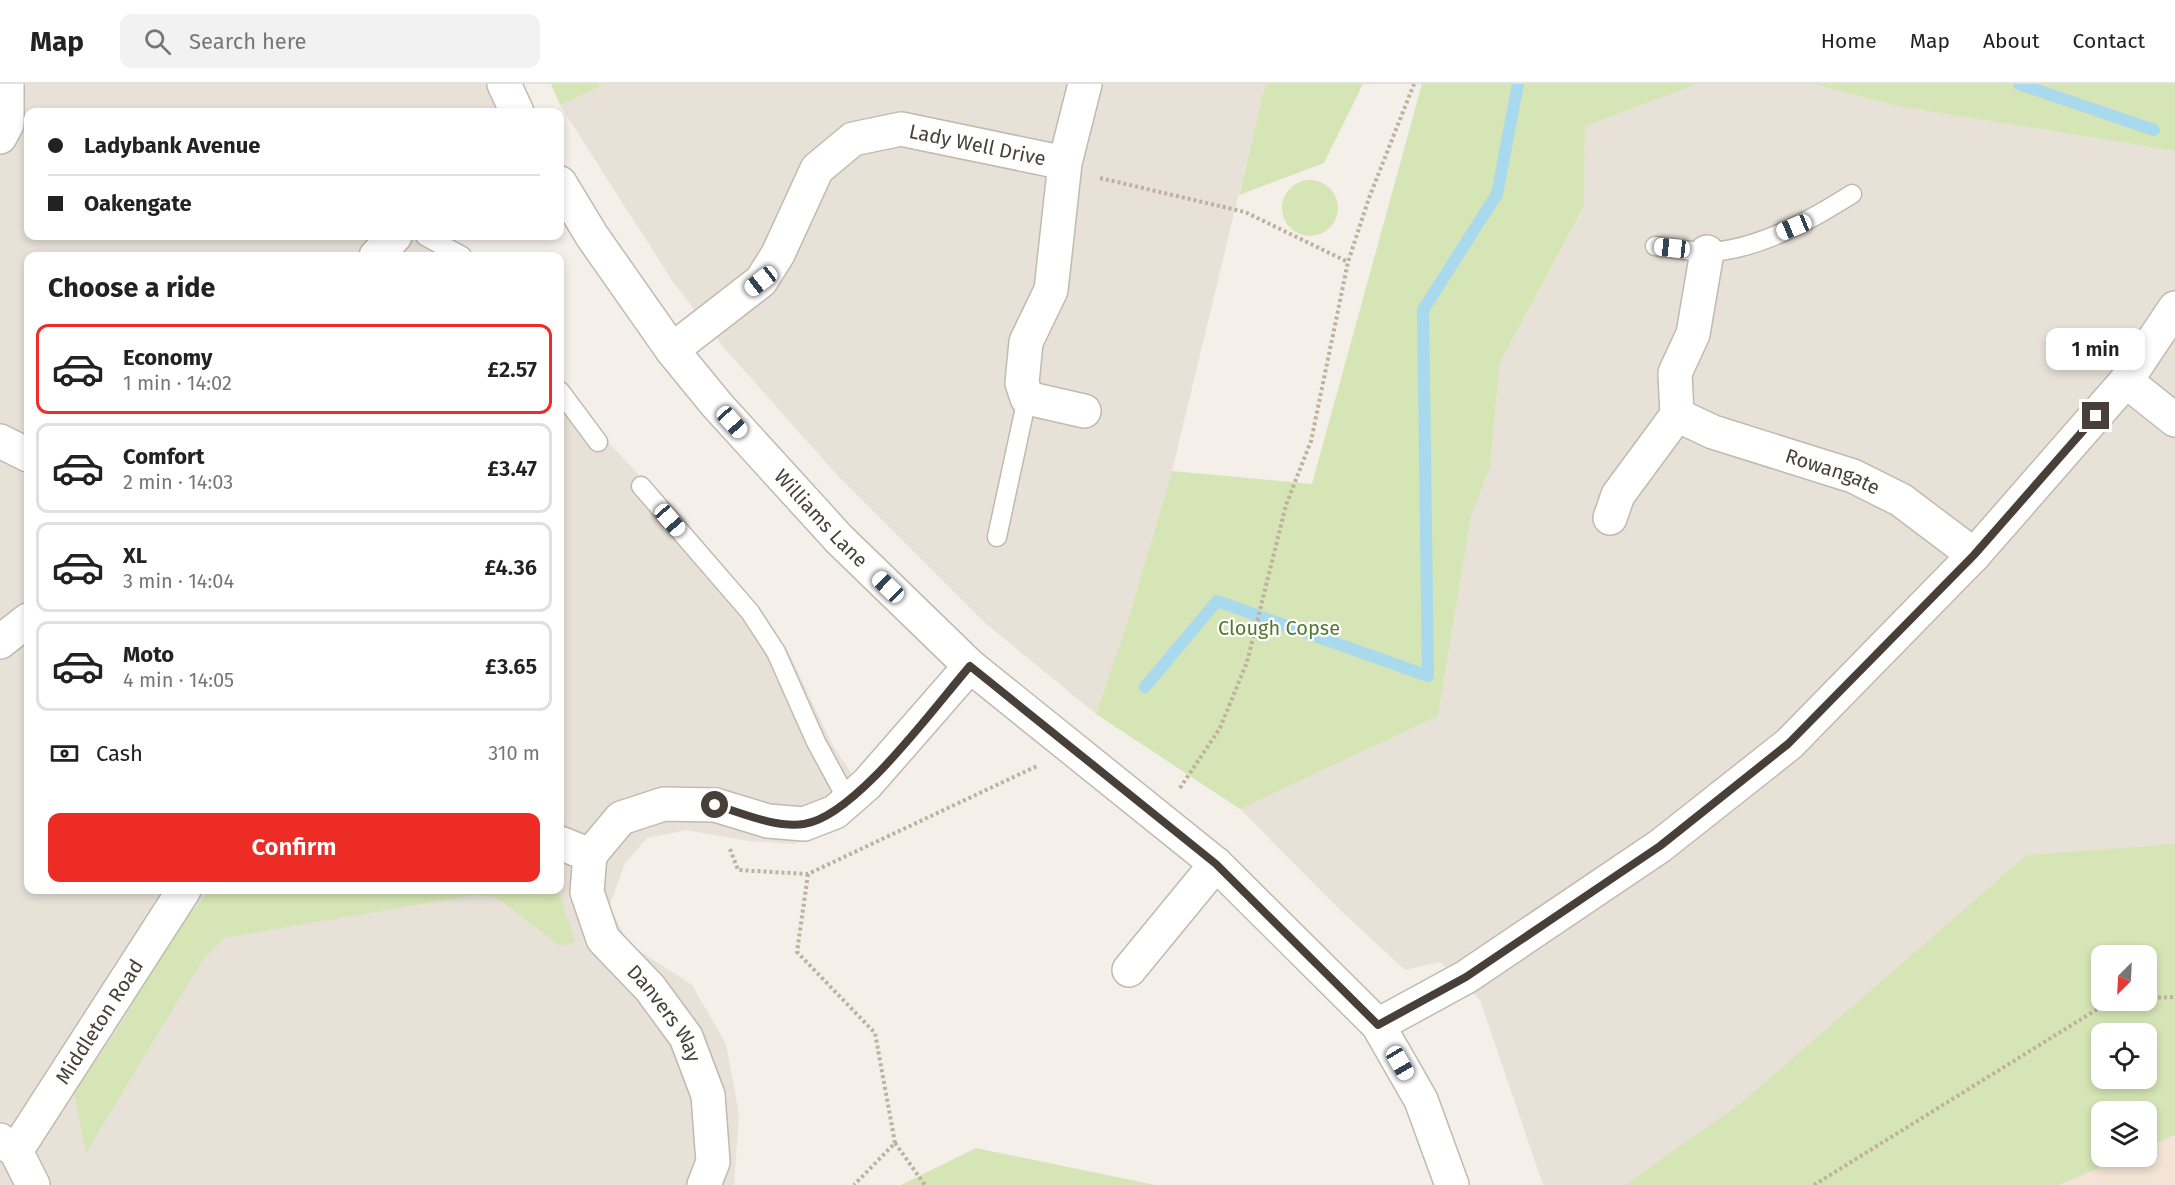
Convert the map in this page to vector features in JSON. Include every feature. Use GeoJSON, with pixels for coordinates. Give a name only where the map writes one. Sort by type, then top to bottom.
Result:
{"type":"FeatureCollection","features":[{"type":"Feature","properties":{"kind":"street"},"geometry":{"type":"LineString","coordinates":[[0,137],[7,124],[7,84]]}},
{"type":"Feature","properties":{"kind":"street","name":"Lady Well Drive"},"geometry":{"type":"LineString","coordinates":[[1027,398],[1022,382],[1026,342],[1051,290],[1065,163],[1085,84]]}},
{"type":"Feature","properties":{"kind":"street","name":"Lady Well Drive"},"geometry":{"type":"LineString","coordinates":[[672,350],[761,281],[778,254],[817,169],[853,138],[901,129],[1065,163]]}},
{"type":"Feature","properties":{"kind":"street","name":"Williams Lane"},"geometry":{"type":"LineString","coordinates":[[564,190],[592,236],[672,350],[717,405],[838,539],[970,666],[1216,864],[1378,1025],[1421,1101],[1452,1185]]}},
{"type":"Feature","properties":{"kind":"street"},"geometry":{"type":"LineString","coordinates":[[380,252],[391,240]]}},
{"type":"Feature","properties":{"kind":"street"},"geometry":{"type":"LineString","coordinates":[[1610,518],[1618,495],[1677,416],[1675,373],[1693,334],[1707,252]]}},
{"type":"Feature","properties":{"kind":"street"},"geometry":{"type":"LineString","coordinates":[[1378,1025],[1466,977],[1640,859],[1788,744],[1974,555],[2126,381],[2175,308]]}},
{"type":"Feature","properties":{"kind":"street"},"geometry":{"type":"LineString","coordinates":[[2126,381],[2175,420]]}},
{"type":"Feature","properties":{"kind":"street"},"geometry":{"type":"LineString","coordinates":[[1027,398],[1084,411]]}},
{"type":"Feature","properties":{"kind":"street","name":"Rowangate"},"geometry":{"type":"LineString","coordinates":[[1677,416],[1713,432],[1853,476],[1901,500],[1974,555]]}},
{"type":"Feature","properties":{"kind":"street"},"geometry":{"type":"LineString","coordinates":[[0,441],[24,453]]}},
{"type":"Feature","properties":{"kind":"street"},"geometry":{"type":"LineString","coordinates":[[0,642],[24,624]]}},
{"type":"Feature","properties":{"kind":"street"},"geometry":{"type":"LineString","coordinates":[[564,845],[590,855],[621,818],[664,804],[715,805],[768,821],[804,824],[835,812],[867,784],[970,666]]}},
{"type":"Feature","properties":{"kind":"street","name":"Danvers Way"},"geometry":{"type":"LineString","coordinates":[[590,855],[587,892],[603,939],[650,988],[686,1037],[708,1095],[713,1162],[704,1185]]}},
{"type":"Feature","properties":{"kind":"street"},"geometry":{"type":"LineString","coordinates":[[1129,970],[1216,864]]}},
{"type":"Feature","properties":{"kind":"street","name":"Middleton Road"},"geometry":{"type":"LineString","coordinates":[[8,1146],[181,894]]}},
{"type":"Feature","properties":{"kind":"street"},"geometry":{"type":"LineString","coordinates":[[8,1146],[33,1185]]}},
{"type":"Feature","properties":{"kind":"lane"},"geometry":{"type":"LineString","coordinates":[[1655,246],[1707,252],[1758,242],[1812,220],[1852,194]]}},
{"type":"Feature","properties":{"kind":"lane"},"geometry":{"type":"LineString","coordinates":[[432,240],[455,252]]}},
{"type":"Feature","properties":{"kind":"lane"},"geometry":{"type":"LineString","coordinates":[[564,396],[598,442]]}},
{"type":"Feature","properties":{"kind":"lane"},"geometry":{"type":"LineString","coordinates":[[997,537],[1027,398]]}},
{"type":"Feature","properties":{"kind":"lane"},"geometry":{"type":"LineString","coordinates":[[641,486],[750,612],[769,642],[816,742],[848,801]]}},
{"type":"Feature","properties":{"kind":"path"},"geometry":{"type":"LineString","coordinates":[[1160,819],[1220,728],[1247,662],[1286,505],[1311,441],[1348,262],[1369,198],[1414,84]]}},
{"type":"Feature","properties":{"kind":"path"},"geometry":{"type":"LineString","coordinates":[[1065,163],[1097,177],[1245,212],[1348,262]]}},
{"type":"Feature","properties":{"kind":"path"},"geometry":{"type":"LineString","coordinates":[[808,874],[797,952],[875,1033],[895,1143],[926,1185]]}},
{"type":"Feature","properties":{"kind":"path"},"geometry":{"type":"LineString","coordinates":[[2157,998],[2175,997]]}},
{"type":"Feature","properties":{"kind":"path"},"geometry":{"type":"LineString","coordinates":[[1814,1185],[2094,1011]]}},
{"type":"Feature","properties":{"kind":"path"},"geometry":{"type":"LineString","coordinates":[[854,1185],[895,1143]]}},
{"type":"Feature","properties":{"kind":"shaded area"},"geometry":{"type":"Polygon","coordinates":[[[0,84],[514,84],[502,108],[24,108],[24,240],[450,240],[468,252],[24,252],[24,894],[564,894],[564,383],[592,425],[727,569],[788,651],[832,744],[869,800],[838,825],[794,844],[749,841],[686,830],[647,838],[625,864],[609,906],[629,944],[692,985],[726,1044],[739,1114],[734,1185],[0,1185],[0,84]]]}},
{"type":"Feature","properties":{"kind":"shaded area"},"geometry":{"type":"Polygon","coordinates":[[[605,84],[1268,84],[1264,89],[1172,471],[1125,630],[1096,714],[984,622],[837,475],[726,350],[673,282],[560,105],[605,84]]]}},
{"type":"Feature","properties":{"kind":"shaded area"},"geometry":{"type":"Polygon","coordinates":[[[1698,84],[1813,84],[1897,106],[2175,151],[2175,850],[1655,1185],[1543,1185],[1480,1000],[1440,962],[1405,970],[1338,908],[1240,809],[1438,716],[1471,515],[1490,467],[1500,362],[1584,208],[1585,126],[1698,84]]]}},
{"type":"Feature","properties":{"kind":"shaded area"},"geometry":{"type":"Polygon","coordinates":[[[2175,1135],[2175,1185],[2059,1185],[2101,1167],[2157,1167],[2157,1143],[2175,1135]]]}},
{"type":"Feature","properties":{"kind":"green space"},"geometry":{"type":"Polygon","coordinates":[[[551,84],[605,84],[560,105],[551,84]]]}},
{"type":"Feature","properties":{"kind":"green space"},"geometry":{"type":"Polygon","coordinates":[[[1268,84],[1363,84],[1324,163],[1239,195],[1264,89],[1268,84]]]}},
{"type":"Feature","properties":{"kind":"green space","name":"Clough Copse"},"geometry":{"type":"Polygon","coordinates":[[[1422,84],[1698,84],[1585,126],[1584,207],[1500,362],[1490,467],[1471,516],[1438,716],[1240,809],[1096,714],[1125,630],[1172,471],[1312,484],[1422,84]]]}},
{"type":"Feature","properties":{"kind":"green space"},"geometry":{"type":"Polygon","coordinates":[[[1813,84],[2175,84],[2175,151],[1897,106],[1813,84]]]}},
{"type":"Feature","properties":{"kind":"green space"},"geometry":{"type":"Polygon","coordinates":[[[1305,180],[1315,180],[1330,188],[1336,197],[1338,208],[1336,219],[1330,228],[1315,236],[1305,236],[1294,231],[1287,224],[1282,213],[1282,203],[1287,192],[1294,185],[1305,180]]]}},
{"type":"Feature","properties":{"kind":"green space"},"geometry":{"type":"Polygon","coordinates":[[[2175,844],[2175,1135],[2157,1143],[2157,1101],[2091,1101],[2091,1167],[2101,1167],[2059,1185],[1625,1185],[1740,1104],[2027,855],[2175,844]]]}},
{"type":"Feature","properties":{"kind":"green space"},"geometry":{"type":"Polygon","coordinates":[[[207,894],[559,894],[575,942],[560,946],[496,897],[474,895],[224,938],[203,959],[86,1153],[74,1093],[125,1018],[164,944],[207,894]]]}},
{"type":"Feature","properties":{"kind":"green space"},"geometry":{"type":"Polygon","coordinates":[[[976,1148],[1155,1185],[901,1185],[976,1148]]]}},
{"type":"Feature","properties":{"kind":"waterway"},"geometry":{"type":"LineString","coordinates":[[1145,687],[1217,601],[1428,676],[1423,310],[1497,194],[1518,84]]}},
{"type":"Feature","properties":{"kind":"waterway"},"geometry":{"type":"LineString","coordinates":[[2019,84],[2154,130]]}},
{"type":"Feature","properties":{"kind":"route"},"geometry":{"type":"LineString","coordinates":[[715,805],[768,821],[804,824],[835,812],[867,784],[970,666],[1216,864],[1378,1025],[1466,977],[1660,846],[1788,744],[1974,555],[2096,416]]}}]}
